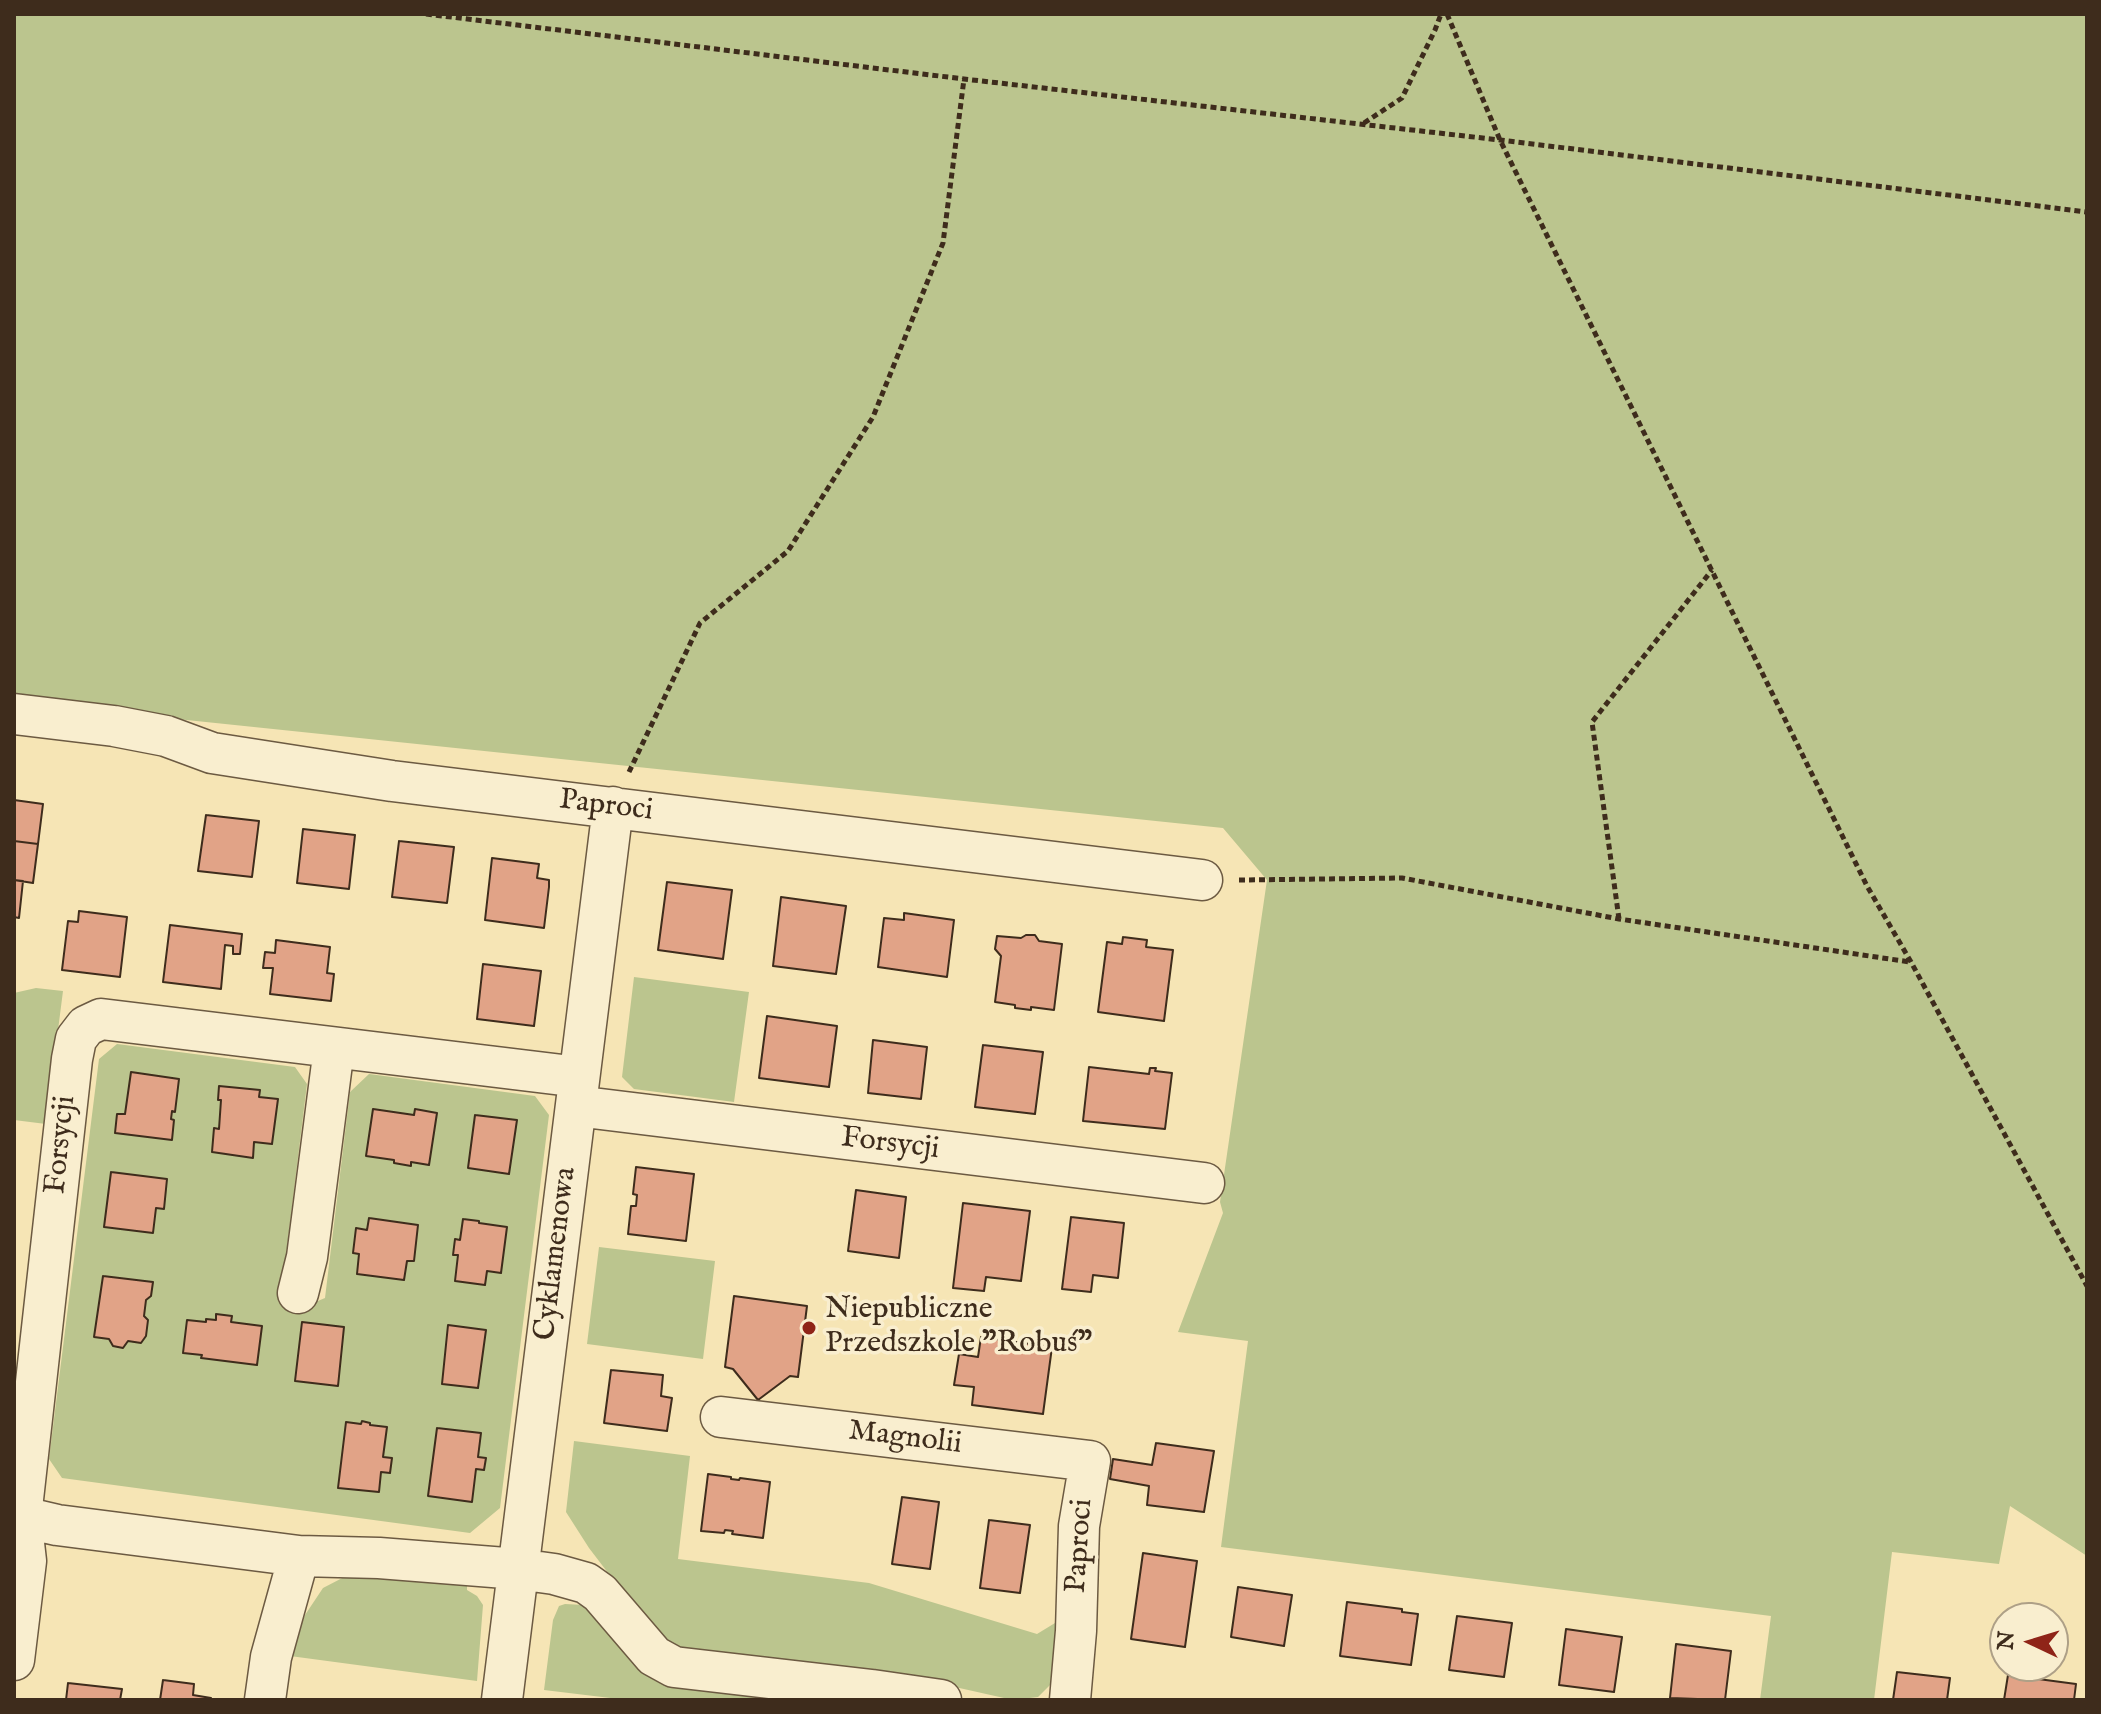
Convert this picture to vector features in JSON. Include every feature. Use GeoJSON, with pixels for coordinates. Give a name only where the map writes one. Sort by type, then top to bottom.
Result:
{"type":"FeatureCollection","features":[{"type":"Feature","properties":{"kind":"street","name":"Paproci"},"geometry":{"type":"LineString","coordinates":[[14,714],[114,726],[166,736],[212,753],[392,781],[1202,880]]}},
{"type":"Feature","properties":{"kind":"street","name":"Cyklamenowa"},"geometry":{"type":"LineString","coordinates":[[502,1700],[613,807]]}},
{"type":"Feature","properties":{"kind":"street","name":"Forsycji"},"geometry":{"type":"LineString","coordinates":[[14,1660],[26,1561],[18,1516],[72,1059],[76,1039],[86,1026],[101,1019],[334,1048],[578,1092],[1204,1183]]}},
{"type":"Feature","properties":{"kind":"street"},"geometry":{"type":"LineString","coordinates":[[298,1293],[307,1257],[334,1048]]}},
{"type":"Feature","properties":{"kind":"street","name":"Magnolii"},"geometry":{"type":"LineString","coordinates":[[721,1417],[1090,1461]]}},
{"type":"Feature","properties":{"kind":"street","name":"Paproci"},"geometry":{"type":"LineString","coordinates":[[1070,1700],[1076,1631],[1079,1526],[1090,1461]]}},
{"type":"Feature","properties":{"kind":"street"},"geometry":{"type":"LineString","coordinates":[[18,1516],[57,1525],[299,1556],[379,1558],[518,1569],[562,1576],[586,1583],[600,1593],[654,1656],[674,1667],[871,1695],[941,1700]]}},
{"type":"Feature","properties":{"kind":"street"},"geometry":{"type":"LineString","coordinates":[[265,1700],[271,1657],[299,1556]]}},
{"type":"Feature","properties":{"kind":"path"},"geometry":{"type":"LineString","coordinates":[[426,14],[2087,212]]}},
{"type":"Feature","properties":{"kind":"path"},"geometry":{"type":"LineString","coordinates":[[1363,124],[1402,98],[1441,14]]}},
{"type":"Feature","properties":{"kind":"path"},"geometry":{"type":"LineString","coordinates":[[1447,14],[1500,140],[1867,886],[2087,1286]]}},
{"type":"Feature","properties":{"kind":"path"},"geometry":{"type":"LineString","coordinates":[[613,807],[700,623],[788,551],[873,417],[943,243],[964,79]]}},
{"type":"Feature","properties":{"kind":"path"},"geometry":{"type":"LineString","coordinates":[[1619,919],[1592,722],[1712,570]]}},
{"type":"Feature","properties":{"kind":"path"},"geometry":{"type":"LineString","coordinates":[[1202,880],[1402,878],[1619,919],[1911,962]]}},
{"type":"Feature","properties":{"kind":"green space"},"geometry":{"type":"Polygon","coordinates":[[[14,14],[2087,14],[2087,1556],[2010,1506],[1999,1564],[1892,1552],[1874,1700],[1760,1700],[1771,1616],[1221,1547],[1248,1341],[1178,1332],[1223,1213],[1220,1202],[1267,880],[1223,828],[14,702],[14,14]]]}},
{"type":"Feature","properties":{"kind":"green space"},"geometry":{"type":"Polygon","coordinates":[[[634,977],[749,992],[734,1102],[634,1089],[622,1077],[634,977]]]}},
{"type":"Feature","properties":{"kind":"green space"},"geometry":{"type":"Polygon","coordinates":[[[36,988],[63,991],[46,1124],[14,1120],[14,993],[36,988]]]}},
{"type":"Feature","properties":{"kind":"green space"},"geometry":{"type":"Polygon","coordinates":[[[117,1044],[295,1067],[307,1084],[282,1288],[301,1308],[325,1298],[350,1092],[369,1074],[535,1096],[549,1115],[500,1508],[470,1533],[62,1478],[49,1459],[99,1059],[117,1044]]]}},
{"type":"Feature","properties":{"kind":"green space"},"geometry":{"type":"Polygon","coordinates":[[[599,1247],[715,1261],[703,1359],[587,1344],[599,1247]]]}},
{"type":"Feature","properties":{"kind":"green space"},"geometry":{"type":"Polygon","coordinates":[[[574,1441],[690,1456],[678,1559],[869,1583],[1037,1634],[1055,1623],[1060,1664],[1053,1682],[1038,1697],[1013,1700],[937,1683],[807,1670],[667,1645],[589,1548],[566,1512],[574,1441]]]}},
{"type":"Feature","properties":{"kind":"green space"},"geometry":{"type":"Polygon","coordinates":[[[350,1574],[467,1582],[467,1590],[477,1596],[483,1605],[477,1681],[290,1656],[305,1615],[323,1588],[350,1574]]]}},
{"type":"Feature","properties":{"kind":"green space"},"geometry":{"type":"Polygon","coordinates":[[[584,1605],[603,1613],[631,1658],[846,1700],[627,1700],[544,1690],[553,1620],[559,1606],[584,1605]]]}},
{"type":"Feature","properties":{"kind":"building"},"geometry":{"type":"Polygon","coordinates":[[[14,800],[43,804],[38,844],[14,841],[14,800]]]}},
{"type":"Feature","properties":{"kind":"building"},"geometry":{"type":"Polygon","coordinates":[[[206,815],[259,821],[252,877],[198,871],[206,815]]]}},
{"type":"Feature","properties":{"kind":"building"},"geometry":{"type":"Polygon","coordinates":[[[303,829],[355,835],[349,889],[297,883],[303,829]]]}},
{"type":"Feature","properties":{"kind":"building"},"geometry":{"type":"Polygon","coordinates":[[[14,841],[38,844],[33,883],[14,880],[14,841]]]}},
{"type":"Feature","properties":{"kind":"building"},"geometry":{"type":"Polygon","coordinates":[[[399,841],[454,847],[447,903],[392,897],[399,841]]]}},
{"type":"Feature","properties":{"kind":"building"},"geometry":{"type":"Polygon","coordinates":[[[492,858],[539,864],[537,878],[549,880],[544,928],[485,920],[492,858]]]}},
{"type":"Feature","properties":{"kind":"building"},"geometry":{"type":"Polygon","coordinates":[[[14,880],[23,881],[19,918],[14,917],[14,880]]]}},
{"type":"Feature","properties":{"kind":"building"},"geometry":{"type":"Polygon","coordinates":[[[667,882],[732,890],[723,959],[658,950],[667,882]]]}},
{"type":"Feature","properties":{"kind":"building"},"geometry":{"type":"Polygon","coordinates":[[[781,897],[846,906],[836,974],[773,966],[781,897]]]}},
{"type":"Feature","properties":{"kind":"building"},"geometry":{"type":"Polygon","coordinates":[[[79,911],[127,917],[120,977],[62,970],[68,921],[78,922],[79,911]]]}},
{"type":"Feature","properties":{"kind":"building"},"geometry":{"type":"Polygon","coordinates":[[[904,913],[954,920],[947,977],[878,967],[884,918],[904,920],[904,913]]]}},
{"type":"Feature","properties":{"kind":"building"},"geometry":{"type":"Polygon","coordinates":[[[170,925],[242,934],[240,954],[233,954],[233,946],[225,945],[221,989],[163,982],[170,925]]]}},
{"type":"Feature","properties":{"kind":"building"},"geometry":{"type":"Polygon","coordinates":[[[1035,935],[1039,941],[1062,944],[1054,1010],[1015,1008],[1015,1005],[995,1002],[1001,956],[995,949],[997,936],[1021,938],[1035,935]]]}},
{"type":"Feature","properties":{"kind":"building"},"geometry":{"type":"Polygon","coordinates":[[[1123,937],[1147,940],[1146,947],[1173,950],[1164,1021],[1098,1012],[1107,942],[1122,944],[1123,937]]]}},
{"type":"Feature","properties":{"kind":"building"},"geometry":{"type":"Polygon","coordinates":[[[276,940],[330,947],[327,973],[334,974],[331,1001],[270,994],[273,968],[263,968],[265,952],[275,953],[276,940]]]}},
{"type":"Feature","properties":{"kind":"building"},"geometry":{"type":"Polygon","coordinates":[[[483,964],[541,971],[534,1026],[477,1019],[483,964]]]}},
{"type":"Feature","properties":{"kind":"building"},"geometry":{"type":"Polygon","coordinates":[[[767,1016],[837,1026],[829,1087],[759,1078],[767,1016]]]}},
{"type":"Feature","properties":{"kind":"building"},"geometry":{"type":"Polygon","coordinates":[[[873,1040],[927,1047],[921,1099],[868,1093],[873,1040]]]}},
{"type":"Feature","properties":{"kind":"building"},"geometry":{"type":"Polygon","coordinates":[[[983,1045],[1043,1052],[1035,1114],[975,1107],[983,1045]]]}},
{"type":"Feature","properties":{"kind":"building"},"geometry":{"type":"Polygon","coordinates":[[[1089,1067],[1149,1074],[1150,1068],[1156,1068],[1155,1071],[1172,1073],[1165,1129],[1083,1121],[1089,1067]]]}},
{"type":"Feature","properties":{"kind":"building"},"geometry":{"type":"Polygon","coordinates":[[[131,1072],[179,1079],[175,1112],[172,1111],[171,1119],[174,1120],[172,1140],[115,1133],[117,1114],[125,1114],[131,1072]]]}},
{"type":"Feature","properties":{"kind":"building"},"geometry":{"type":"Polygon","coordinates":[[[219,1086],[260,1090],[259,1097],[278,1099],[272,1144],[254,1142],[253,1158],[212,1152],[214,1128],[219,1129],[219,1086]]]}},
{"type":"Feature","properties":{"kind":"building"},"geometry":{"type":"Polygon","coordinates":[[[373,1109],[414,1115],[415,1109],[437,1113],[429,1165],[411,1162],[411,1166],[366,1156],[373,1109]]]}},
{"type":"Feature","properties":{"kind":"building"},"geometry":{"type":"Polygon","coordinates":[[[475,1115],[517,1120],[509,1174],[468,1168],[475,1115]]]}},
{"type":"Feature","properties":{"kind":"building"},"geometry":{"type":"Polygon","coordinates":[[[636,1167],[694,1174],[686,1241],[628,1234],[631,1206],[636,1206],[637,1195],[633,1194],[636,1167]]]}},
{"type":"Feature","properties":{"kind":"building"},"geometry":{"type":"Polygon","coordinates":[[[111,1172],[167,1179],[164,1209],[156,1208],[153,1233],[104,1227],[111,1172]]]}},
{"type":"Feature","properties":{"kind":"building"},"geometry":{"type":"Polygon","coordinates":[[[856,1190],[906,1197],[899,1258],[848,1251],[856,1190]]]}},
{"type":"Feature","properties":{"kind":"building"},"geometry":{"type":"Polygon","coordinates":[[[963,1203],[1030,1211],[1021,1281],[986,1277],[984,1291],[953,1288],[963,1203]]]}},
{"type":"Feature","properties":{"kind":"building"},"geometry":{"type":"Polygon","coordinates":[[[1071,1217],[1124,1223],[1118,1278],[1093,1275],[1091,1292],[1062,1289],[1071,1217]]]}},
{"type":"Feature","properties":{"kind":"building"},"geometry":{"type":"Polygon","coordinates":[[[369,1218],[418,1225],[414,1261],[407,1261],[404,1280],[357,1274],[359,1254],[353,1253],[356,1228],[367,1230],[369,1218]]]}},
{"type":"Feature","properties":{"kind":"building"},"geometry":{"type":"Polygon","coordinates":[[[463,1219],[507,1227],[501,1273],[487,1271],[485,1285],[455,1281],[458,1255],[453,1255],[455,1239],[460,1240],[463,1219]]]}},
{"type":"Feature","properties":{"kind":"building"},"geometry":{"type":"Polygon","coordinates":[[[103,1276],[153,1282],[151,1296],[146,1300],[146,1336],[141,1343],[128,1341],[123,1348],[113,1346],[109,1339],[94,1337],[103,1276]]]}},
{"type":"Feature","properties":{"kind":"building"},"geometry":{"type":"Polygon","coordinates":[[[734,1296],[807,1306],[798,1377],[790,1376],[758,1400],[733,1369],[725,1367],[734,1296]]]}},
{"type":"Feature","properties":{"kind":"building"},"geometry":{"type":"Polygon","coordinates":[[[216,1314],[232,1316],[231,1322],[262,1326],[257,1365],[183,1353],[187,1320],[216,1320],[216,1314]]]}},
{"type":"Feature","properties":{"kind":"building"},"geometry":{"type":"Polygon","coordinates":[[[302,1322],[344,1327],[338,1386],[295,1381],[302,1322]]]}},
{"type":"Feature","properties":{"kind":"building"},"geometry":{"type":"Polygon","coordinates":[[[448,1325],[486,1330],[478,1388],[442,1384],[448,1325]]]}},
{"type":"Feature","properties":{"kind":"building"},"geometry":{"type":"Polygon","coordinates":[[[981,1337],[1052,1347],[1043,1414],[972,1405],[974,1387],[954,1385],[959,1354],[978,1357],[981,1337]]]}},
{"type":"Feature","properties":{"kind":"building"},"geometry":{"type":"Polygon","coordinates":[[[611,1370],[663,1375],[661,1396],[672,1398],[667,1431],[604,1423],[611,1370]]]}},
{"type":"Feature","properties":{"kind":"building"},"geometry":{"type":"Polygon","coordinates":[[[362,1421],[387,1427],[383,1457],[392,1458],[390,1473],[381,1472],[379,1492],[338,1488],[346,1422],[361,1424],[362,1421]]]}},
{"type":"Feature","properties":{"kind":"building"},"geometry":{"type":"Polygon","coordinates":[[[437,1428],[481,1433],[478,1457],[486,1458],[484,1470],[476,1469],[472,1502],[428,1496],[437,1428]]]}},
{"type":"Feature","properties":{"kind":"building"},"geometry":{"type":"Polygon","coordinates":[[[1156,1443],[1214,1451],[1204,1512],[1147,1505],[1149,1486],[1110,1479],[1113,1459],[1152,1465],[1156,1443]]]}},
{"type":"Feature","properties":{"kind":"building"},"geometry":{"type":"Polygon","coordinates":[[[708,1474],[770,1482],[763,1538],[732,1534],[733,1531],[725,1530],[724,1533],[701,1531],[708,1474]]]}},
{"type":"Feature","properties":{"kind":"building"},"geometry":{"type":"Polygon","coordinates":[[[902,1497],[939,1502],[930,1569],[892,1564],[902,1497]]]}},
{"type":"Feature","properties":{"kind":"building"},"geometry":{"type":"Polygon","coordinates":[[[989,1520],[1030,1525],[1020,1593],[980,1588],[989,1520]]]}},
{"type":"Feature","properties":{"kind":"building"},"geometry":{"type":"Polygon","coordinates":[[[1143,1553],[1197,1561],[1185,1647],[1131,1639],[1143,1553]]]}},
{"type":"Feature","properties":{"kind":"building"},"geometry":{"type":"Polygon","coordinates":[[[1238,1587],[1292,1595],[1284,1646],[1231,1637],[1238,1587]]]}},
{"type":"Feature","properties":{"kind":"building"},"geometry":{"type":"Polygon","coordinates":[[[1347,1602],[1418,1614],[1411,1665],[1340,1656],[1347,1602]]]}},
{"type":"Feature","properties":{"kind":"building"},"geometry":{"type":"Polygon","coordinates":[[[1457,1616],[1512,1623],[1504,1677],[1449,1670],[1457,1616]]]}},
{"type":"Feature","properties":{"kind":"building"},"geometry":{"type":"Polygon","coordinates":[[[1566,1629],[1622,1637],[1614,1692],[1559,1685],[1566,1629]]]}},
{"type":"Feature","properties":{"kind":"building"},"geometry":{"type":"Polygon","coordinates":[[[1676,1644],[1731,1651],[1725,1700],[1670,1698],[1676,1644]]]}},
{"type":"Feature","properties":{"kind":"building"},"geometry":{"type":"Polygon","coordinates":[[[1897,1672],[1950,1678],[1947,1700],[1893,1700],[1897,1672]]]}},
{"type":"Feature","properties":{"kind":"building"},"geometry":{"type":"Polygon","coordinates":[[[163,1680],[194,1684],[193,1695],[211,1700],[160,1700],[163,1680]]]}},
{"type":"Feature","properties":{"kind":"building"},"geometry":{"type":"Polygon","coordinates":[[[2007,1682],[2076,1684],[2074,1700],[2004,1700],[2007,1682]]]}},
{"type":"Feature","properties":{"kind":"building"},"geometry":{"type":"Polygon","coordinates":[[[68,1683],[122,1689],[120,1700],[66,1700],[68,1683]]]}},
{"type":"Feature","properties":{"kind":"place","name":"Niepubliczne Przedszkole \"Robuś\""},"geometry":{"type":"Point","coordinates":[809,1328]}}]}
